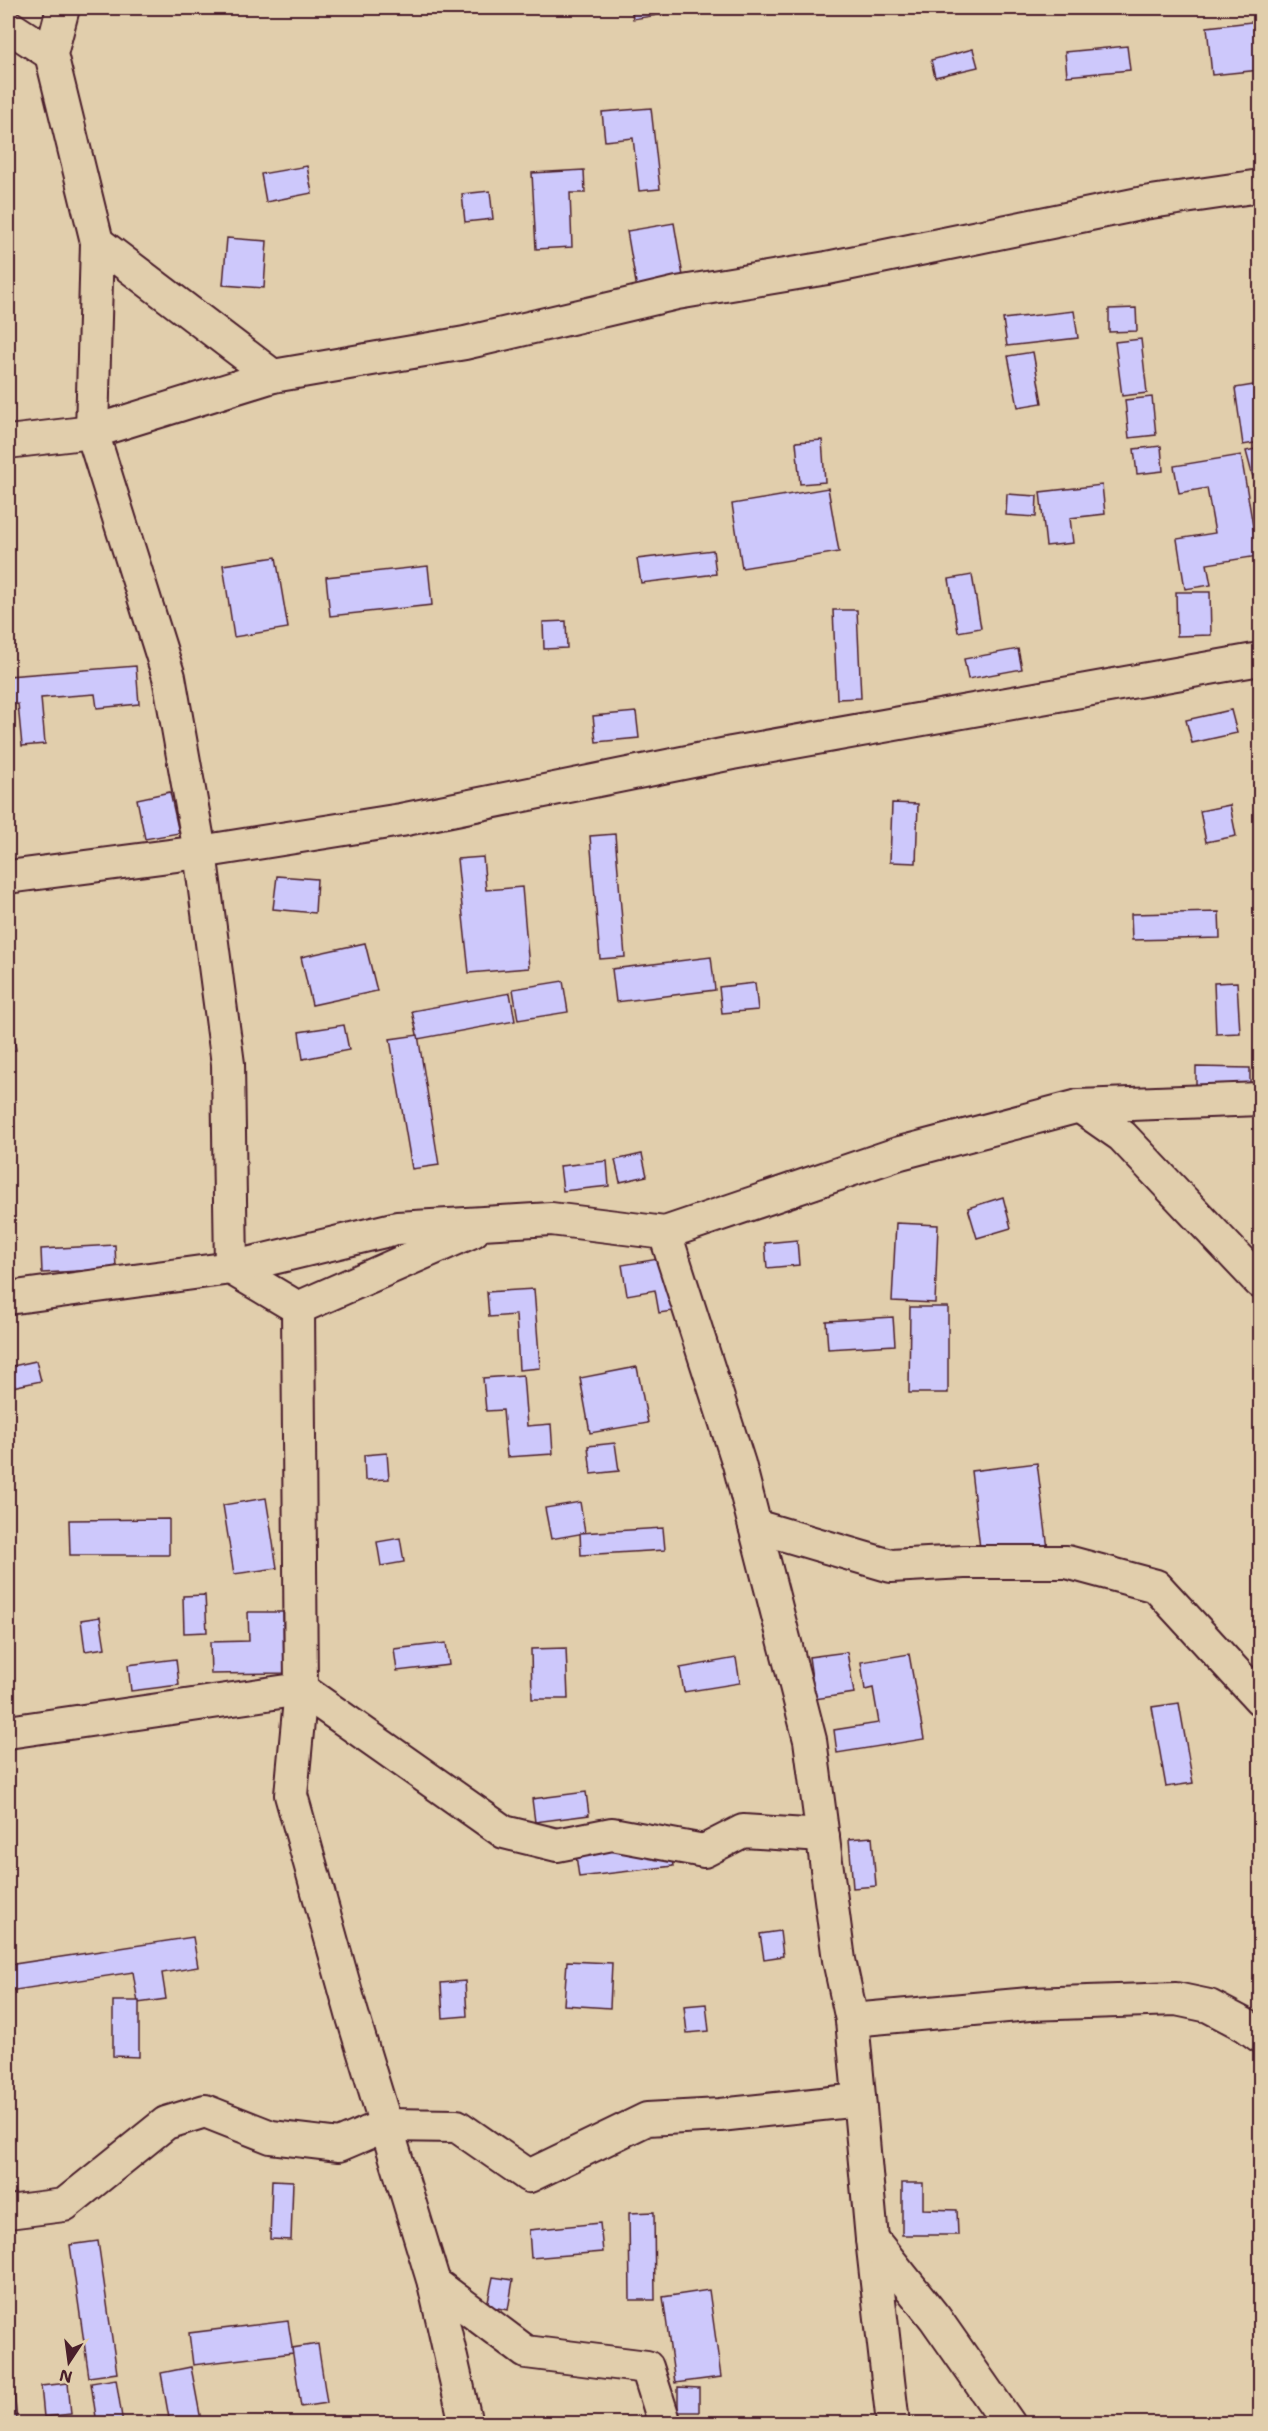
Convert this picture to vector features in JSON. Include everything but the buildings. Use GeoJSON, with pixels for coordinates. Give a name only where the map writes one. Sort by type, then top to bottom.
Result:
{"type":"FeatureCollection","features":[{"type":"Feature","properties":{"kind":"street"},"geometry":{"type":"LineString","coordinates":[[63,8],[51,54],[97,242],[92,432],[169,677],[200,852],[228,1064],[231,1268]]}},
{"type":"Feature","properties":{"kind":"street"},"geometry":{"type":"LineString","coordinates":[[8,26],[51,54]]}},
{"type":"Feature","properties":{"kind":"street"},"geometry":{"type":"LineString","coordinates":[[8,442],[92,432],[273,376],[465,343],[677,293],[827,268],[1144,203],[1260,186]]}},
{"type":"Feature","properties":{"kind":"street"},"geometry":{"type":"LineString","coordinates":[[97,242],[273,376]]}},
{"type":"Feature","properties":{"kind":"street"},"geometry":{"type":"LineString","coordinates":[[8,877],[200,852],[401,820],[732,753],[1260,659]]}},
{"type":"Feature","properties":{"kind":"street"},"geometry":{"type":"LineString","coordinates":[[8,1298],[231,1268],[397,1228],[551,1219],[665,1233],[900,1153],[1079,1106],[1260,1099]]}},
{"type":"Feature","properties":{"kind":"street"},"geometry":{"type":"LineString","coordinates":[[1079,1106],[1122,1136],[1260,1282]]}},
{"type":"Feature","properties":{"kind":"street"},"geometry":{"type":"LineString","coordinates":[[298,1308],[492,1222]]}},
{"type":"Feature","properties":{"kind":"street"},"geometry":{"type":"LineString","coordinates":[[665,1233],[739,1464],[810,1740],[838,1960],[852,2019],[872,2239],[893,2424]]}},
{"type":"Feature","properties":{"kind":"street"},"geometry":{"type":"LineString","coordinates":[[231,1268],[298,1308]]}},
{"type":"Feature","properties":{"kind":"street"},"geometry":{"type":"LineString","coordinates":[[298,1308],[301,1689],[291,1795],[352,2014],[434,2283],[466,2424]]}},
{"type":"Feature","properties":{"kind":"street"},"geometry":{"type":"LineString","coordinates":[[755,1526],[891,1566],[964,1562],[1067,1562],[1156,1586],[1260,1699]]}},
{"type":"Feature","properties":{"kind":"street"},"geometry":{"type":"LineString","coordinates":[[8,1732],[301,1689],[504,1832],[557,1845],[612,1834],[704,1851],[743,1831],[823,1836]]}},
{"type":"Feature","properties":{"kind":"street"},"geometry":{"type":"LineString","coordinates":[[852,2019],[1029,2004],[1176,1999],[1209,2006],[1245,2025],[1260,2036]]}},
{"type":"Feature","properties":{"kind":"street"},"geometry":{"type":"LineString","coordinates":[[8,2212],[64,2205],[166,2123],[205,2111],[271,2137],[339,2145],[386,2125],[458,2126],[529,2176],[647,2119],[720,2115],[859,2100]]}},
{"type":"Feature","properties":{"kind":"street"},"geometry":{"type":"LineString","coordinates":[[872,2239],[936,2318],[1010,2424]]}},
{"type":"Feature","properties":{"kind":"street"},"geometry":{"type":"LineString","coordinates":[[434,2283],[526,2352],[647,2367],[665,2424]]}}]}
